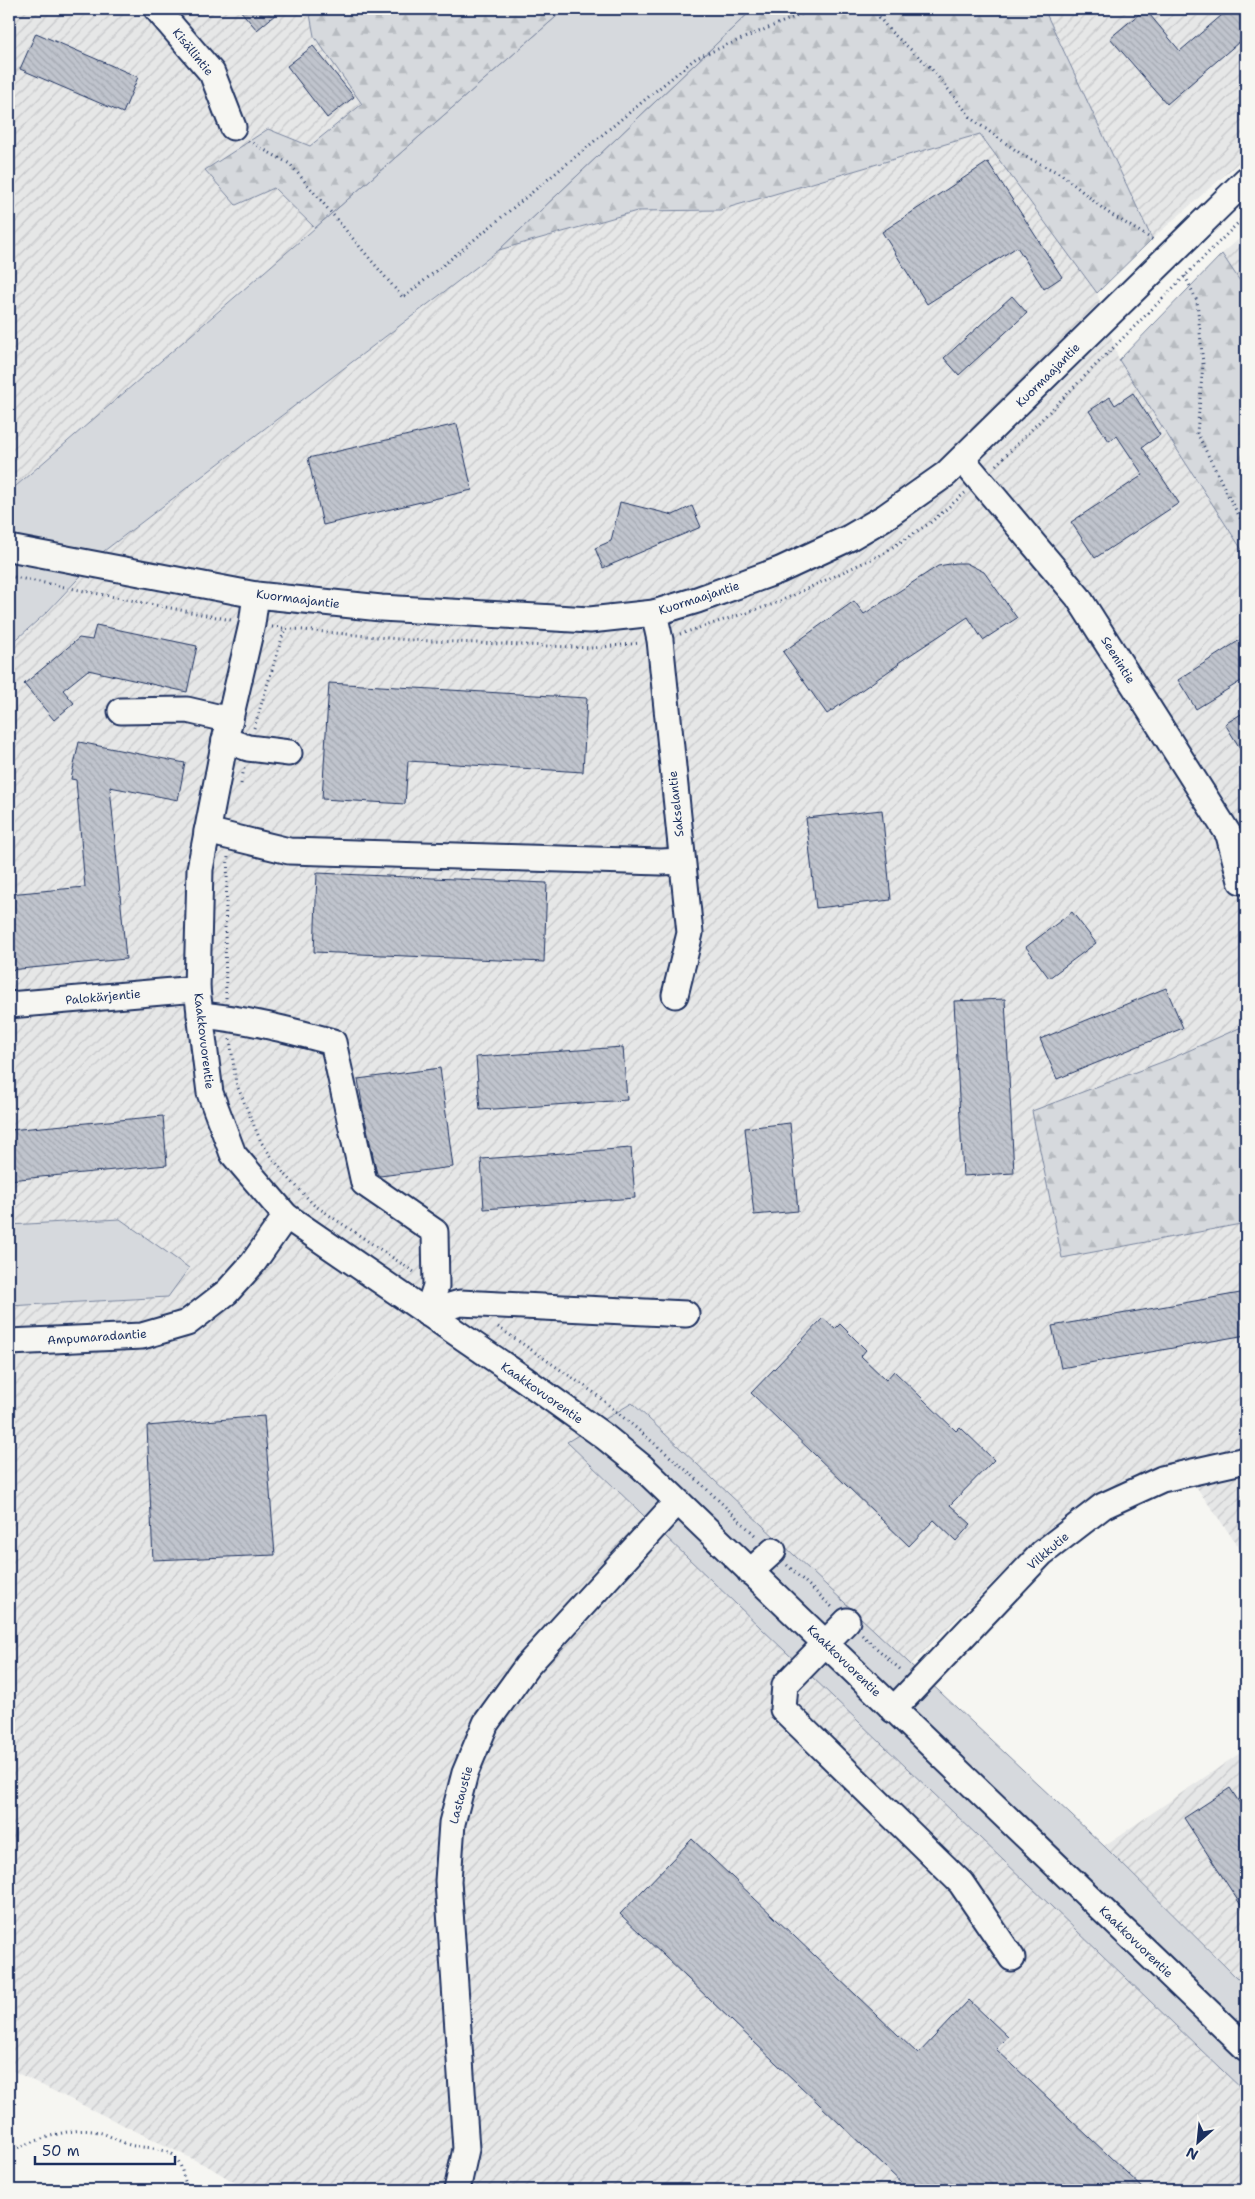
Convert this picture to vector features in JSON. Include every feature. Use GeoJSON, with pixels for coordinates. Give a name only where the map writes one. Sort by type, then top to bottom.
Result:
{"type":"FeatureCollection","features":[{"type":"Feature","properties":{"kind":"street","name":"Kisällintie"},"geometry":{"type":"LineString","coordinates":[[157,9],[212,73],[233,127]]}},
{"type":"Feature","properties":{"kind":"street","name":"Kuormaajantie"},"geometry":{"type":"LineString","coordinates":[[9,548],[256,595],[343,605],[494,616],[590,620],[654,613],[729,590],[780,570],[849,538],[885,517],[920,493],[962,459],[1246,180]]}},
{"type":"Feature","properties":{"kind":"street","name":"Seenintie"},"geometry":{"type":"LineString","coordinates":[[962,459],[1078,597],[1229,835],[1241,881]]}},
{"type":"Feature","properties":{"kind":"street","name":"Kaakkovuorentie"},"geometry":{"type":"LineString","coordinates":[[256,595],[252,624],[227,730],[218,834],[200,869],[197,989],[200,1015],[210,1093],[233,1154],[286,1216],[605,1437],[642,1467],[1246,2048]]}},
{"type":"Feature","properties":{"kind":"street","name":"Sakselantie"},"geometry":{"type":"LineString","coordinates":[[654,613],[660,640],[690,932],[675,995]]}},
{"type":"Feature","properties":{"kind":"street"},"geometry":{"type":"LineString","coordinates":[[121,711],[187,710],[227,730],[248,748],[290,753]]}},
{"type":"Feature","properties":{"kind":"street"},"geometry":{"type":"LineString","coordinates":[[218,834],[289,851],[661,862],[682,860]]}},
{"type":"Feature","properties":{"kind":"street","name":"Palokärjentie"},"geometry":{"type":"LineString","coordinates":[[9,1005],[197,989]]}},
{"type":"Feature","properties":{"kind":"street"},"geometry":{"type":"LineString","coordinates":[[200,1015],[227,1017],[283,1028],[333,1042],[364,1182],[435,1232],[436,1286],[428,1314]]}},
{"type":"Feature","properties":{"kind":"street","name":"Ampumaradantie"},"geometry":{"type":"LineString","coordinates":[[9,1342],[142,1336],[187,1323],[228,1292],[253,1264],[286,1216]]}},
{"type":"Feature","properties":{"kind":"street"},"geometry":{"type":"LineString","coordinates":[[428,1314],[460,1303],[686,1314]]}},
{"type":"Feature","properties":{"kind":"street","name":"Vilkkutie"},"geometry":{"type":"LineString","coordinates":[[893,1710],[1042,1553],[1103,1506],[1162,1479],[1246,1460]]}},
{"type":"Feature","properties":{"kind":"street","name":"Lastaustie"},"geometry":{"type":"LineString","coordinates":[[457,2190],[466,2149],[448,1881],[452,1823],[465,1773],[486,1723],[527,1666],[677,1502]]}},
{"type":"Feature","properties":{"kind":"street"},"geometry":{"type":"LineString","coordinates":[[750,1572],[773,1552]]}},
{"type":"Feature","properties":{"kind":"street"},"geometry":{"type":"LineString","coordinates":[[847,1620],[785,1685],[783,1709],[961,1883],[1012,1958]]}},
{"type":"Feature","properties":{"kind":"path"},"geometry":{"type":"LineString","coordinates":[[233,127],[236,134],[290,164],[403,298],[696,58],[814,9]]}},
{"type":"Feature","properties":{"kind":"path"},"geometry":{"type":"LineString","coordinates":[[873,9],[889,30],[930,67],[973,120],[1024,156],[1061,174],[1107,212],[1172,251],[1198,301],[1204,364],[1196,433],[1246,528]]}},
{"type":"Feature","properties":{"kind":"path"},"geometry":{"type":"LineString","coordinates":[[9,576],[252,624],[285,628],[409,640],[594,648],[660,640],[774,604],[882,554],[930,523],[980,481],[1246,215]]}},
{"type":"Feature","properties":{"kind":"path"},"geometry":{"type":"LineString","coordinates":[[239,793],[248,748],[285,628]]}},
{"type":"Feature","properties":{"kind":"path"},"geometry":{"type":"LineString","coordinates":[[218,834],[225,929],[227,1017],[236,1083],[261,1142],[282,1172],[314,1205],[436,1286]]}},
{"type":"Feature","properties":{"kind":"path"},"geometry":{"type":"LineString","coordinates":[[492,1323],[593,1392],[692,1475],[917,1686]]}},
{"type":"Feature","properties":{"kind":"path"},"geometry":{"type":"LineString","coordinates":[[9,2151],[52,2136],[88,2130],[102,2133],[132,2146],[154,2148],[171,2153],[180,2163],[184,2183],[190,2190]]}},
{"type":"Feature","properties":{"kind":"shaded area"},"geometry":{"type":"Polygon","coordinates":[[[9,9],[309,9],[314,36],[363,104],[310,146],[268,129],[274,188],[315,228],[9,492],[9,9]]]}},
{"type":"Feature","properties":{"kind":"shaded area"},"geometry":{"type":"Polygon","coordinates":[[[1044,9],[1246,9],[1246,156],[1152,239],[1044,9]]]}},
{"type":"Feature","properties":{"kind":"shaded area"},"geometry":{"type":"Polygon","coordinates":[[[980,134],[1097,293],[1119,360],[1246,556],[1246,1026],[1062,1258],[1246,1223],[1246,1557],[1197,1488],[1192,1458],[1155,1467],[1101,1492],[1033,1542],[910,1665],[632,1403],[568,1443],[1246,2093],[1246,2190],[247,2190],[209,2167],[9,2069],[9,1306],[168,1297],[120,1219],[9,1225],[9,646],[47,612],[104,551],[499,250],[637,211],[720,210],[980,134]]]}},
{"type":"Feature","properties":{"kind":"shaded area"},"geometry":{"type":"Polygon","coordinates":[[[1246,233],[1246,290],[1222,254],[1246,233]]]}},
{"type":"Feature","properties":{"kind":"shaded area"},"geometry":{"type":"Polygon","coordinates":[[[1246,1749],[1246,1987],[1104,1846],[1246,1749]]]}},
{"type":"Feature","properties":{"kind":"green space"},"geometry":{"type":"Polygon","coordinates":[[[309,9],[565,9],[315,228],[274,188],[236,205],[205,170],[268,129],[310,146],[362,104],[314,36],[309,9]]]}},
{"type":"Feature","properties":{"kind":"green space"},"geometry":{"type":"Polygon","coordinates":[[[565,9],[753,9],[499,250],[104,551],[47,612],[9,646],[9,492],[565,9]]]}},
{"type":"Feature","properties":{"kind":"green space"},"geometry":{"type":"Polygon","coordinates":[[[753,9],[1044,9],[1152,239],[1097,293],[980,134],[720,210],[637,211],[499,250],[753,9]]]}},
{"type":"Feature","properties":{"kind":"green space"},"geometry":{"type":"Polygon","coordinates":[[[1222,254],[1246,290],[1246,556],[1119,360],[1222,254]]]}},
{"type":"Feature","properties":{"kind":"green space"},"geometry":{"type":"Polygon","coordinates":[[[1246,1025],[1246,1223],[1062,1258],[1032,1111],[1170,1059],[1246,1025]]]}},
{"type":"Feature","properties":{"kind":"green space"},"geometry":{"type":"Polygon","coordinates":[[[120,1219],[189,1268],[168,1297],[9,1306],[9,1225],[120,1219]]]}},
{"type":"Feature","properties":{"kind":"green space"},"geometry":{"type":"Polygon","coordinates":[[[632,1403],[1104,1846],[1246,1987],[1246,2093],[567,1442],[632,1403]]]}},
{"type":"Feature","properties":{"kind":"building"},"geometry":{"type":"Polygon","coordinates":[[[239,9],[282,9],[257,30],[239,9]]]}},
{"type":"Feature","properties":{"kind":"building"},"geometry":{"type":"Polygon","coordinates":[[[1145,9],[1180,51],[1229,9],[1246,9],[1246,36],[1167,104],[1110,38],[1145,9]]]}},
{"type":"Feature","properties":{"kind":"building"},"geometry":{"type":"Polygon","coordinates":[[[36,33],[138,77],[123,113],[20,69],[36,33]]]}},
{"type":"Feature","properties":{"kind":"building"},"geometry":{"type":"Polygon","coordinates":[[[313,46],[354,97],[327,118],[287,66],[313,46]]]}},
{"type":"Feature","properties":{"kind":"building"},"geometry":{"type":"Polygon","coordinates":[[[988,162],[1062,277],[1044,289],[1017,247],[927,304],[882,232],[988,162]]]}},
{"type":"Feature","properties":{"kind":"building"},"geometry":{"type":"Polygon","coordinates":[[[1012,296],[1027,313],[959,375],[944,358],[1012,296]]]}},
{"type":"Feature","properties":{"kind":"building"},"geometry":{"type":"Polygon","coordinates":[[[1133,393],[1160,435],[1142,447],[1179,503],[1095,558],[1071,522],[1143,475],[1117,436],[1109,441],[1089,411],[1110,397],[1115,405],[1133,393]]]}},
{"type":"Feature","properties":{"kind":"building"},"geometry":{"type":"Polygon","coordinates":[[[457,424],[472,490],[323,525],[308,458],[457,424]]]}},
{"type":"Feature","properties":{"kind":"building"},"geometry":{"type":"Polygon","coordinates":[[[620,502],[673,515],[692,506],[701,527],[603,568],[595,548],[611,541],[620,502]]]}},
{"type":"Feature","properties":{"kind":"building"},"geometry":{"type":"Polygon","coordinates":[[[966,563],[984,572],[1017,618],[983,640],[968,617],[898,663],[827,714],[783,652],[854,601],[864,614],[938,566],[966,563]]]}},
{"type":"Feature","properties":{"kind":"building"},"geometry":{"type":"Polygon","coordinates":[[[96,625],[197,646],[187,692],[88,670],[63,690],[74,703],[54,720],[24,684],[79,638],[92,640],[96,625]]]}},
{"type":"Feature","properties":{"kind":"building"},"geometry":{"type":"Polygon","coordinates":[[[1246,636],[1246,678],[1196,709],[1178,680],[1246,636]]]}},
{"type":"Feature","properties":{"kind":"building"},"geometry":{"type":"Polygon","coordinates":[[[329,683],[587,698],[583,772],[408,761],[405,804],[322,799],[329,683]]]}},
{"type":"Feature","properties":{"kind":"building"},"geometry":{"type":"Polygon","coordinates":[[[1246,711],[1246,758],[1225,724],[1246,711]]]}},
{"type":"Feature","properties":{"kind":"building"},"geometry":{"type":"Polygon","coordinates":[[[79,742],[185,763],[178,800],[110,787],[126,959],[9,970],[9,894],[85,887],[76,780],[71,779],[79,742]]]}},
{"type":"Feature","properties":{"kind":"building"},"geometry":{"type":"Polygon","coordinates":[[[882,810],[891,900],[816,908],[806,818],[882,810]]]}},
{"type":"Feature","properties":{"kind":"building"},"geometry":{"type":"Polygon","coordinates":[[[317,873],[547,883],[544,962],[314,952],[317,873]]]}},
{"type":"Feature","properties":{"kind":"building"},"geometry":{"type":"Polygon","coordinates":[[[1072,912],[1096,943],[1049,978],[1026,947],[1072,912]]]}},
{"type":"Feature","properties":{"kind":"building"},"geometry":{"type":"Polygon","coordinates":[[[1166,988],[1183,1028],[1057,1079],[1040,1039],[1166,988]]]}},
{"type":"Feature","properties":{"kind":"building"},"geometry":{"type":"Polygon","coordinates":[[[1005,999],[1014,1173],[963,1176],[954,1001],[1005,999]]]}},
{"type":"Feature","properties":{"kind":"building"},"geometry":{"type":"Polygon","coordinates":[[[623,1047],[627,1100],[480,1110],[476,1057],[623,1047]]]}},
{"type":"Feature","properties":{"kind":"building"},"geometry":{"type":"Polygon","coordinates":[[[440,1068],[453,1167],[380,1176],[377,1174],[358,1079],[440,1068]]]}},
{"type":"Feature","properties":{"kind":"building"},"geometry":{"type":"Polygon","coordinates":[[[163,1116],[167,1165],[9,1180],[9,1130],[163,1116]]]}},
{"type":"Feature","properties":{"kind":"building"},"geometry":{"type":"Polygon","coordinates":[[[790,1123],[798,1211],[754,1215],[745,1128],[790,1123]]]}},
{"type":"Feature","properties":{"kind":"building"},"geometry":{"type":"Polygon","coordinates":[[[631,1148],[635,1198],[484,1209],[481,1159],[631,1148]]]}},
{"type":"Feature","properties":{"kind":"building"},"geometry":{"type":"Polygon","coordinates":[[[1246,1292],[1246,1335],[1061,1368],[1052,1326],[1246,1292]]]}},
{"type":"Feature","properties":{"kind":"building"},"geometry":{"type":"Polygon","coordinates":[[[823,1318],[835,1329],[840,1324],[866,1350],[861,1356],[886,1380],[894,1371],[956,1431],[960,1427],[994,1460],[950,1505],[971,1524],[956,1541],[934,1520],[909,1546],[751,1393],[823,1318]]]}},
{"type":"Feature","properties":{"kind":"building"},"geometry":{"type":"Polygon","coordinates":[[[264,1416],[275,1555],[153,1560],[147,1426],[264,1416]]]}},
{"type":"Feature","properties":{"kind":"building"},"geometry":{"type":"Polygon","coordinates":[[[1230,1788],[1246,1813],[1246,1913],[1184,1818],[1230,1788]]]}},
{"type":"Feature","properties":{"kind":"building"},"geometry":{"type":"Polygon","coordinates":[[[692,1839],[918,2054],[969,2000],[1008,2037],[996,2049],[1145,2190],[909,2190],[620,1914],[692,1839]]]}}]}
